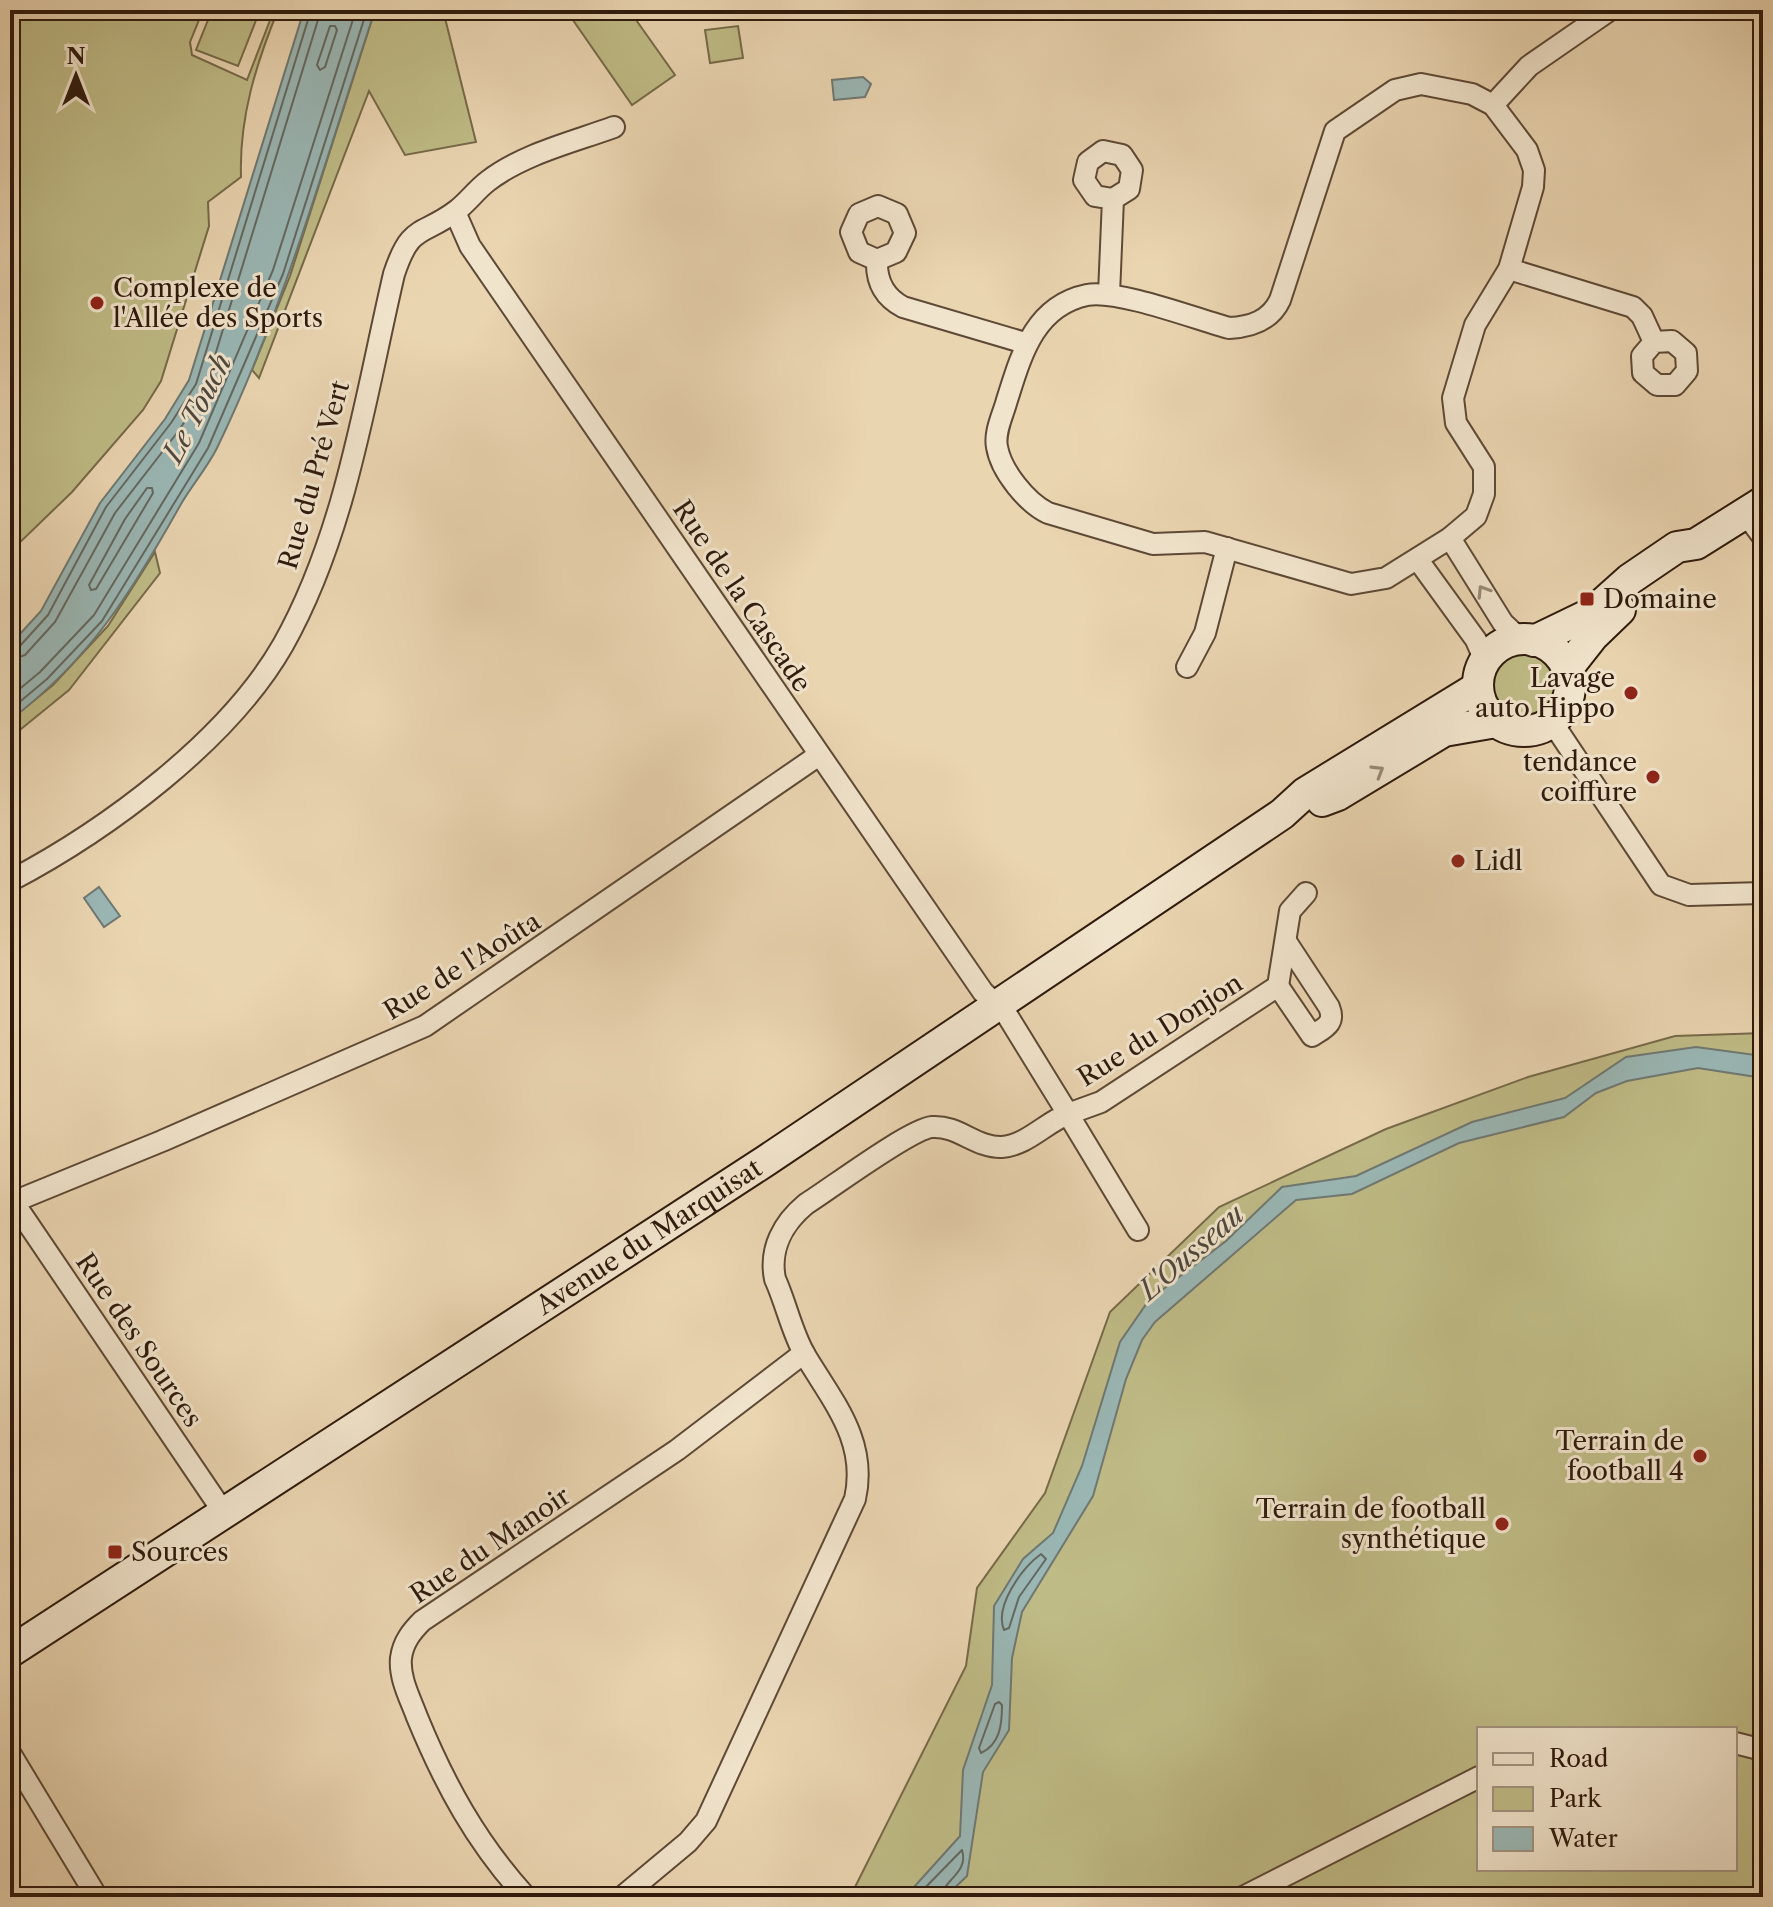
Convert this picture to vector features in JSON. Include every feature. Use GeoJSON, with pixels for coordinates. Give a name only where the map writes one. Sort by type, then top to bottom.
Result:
{"type":"FeatureCollection","features":[{"type":"Feature","properties":{"kind":"main road"},"geometry":{"type":"LineString","coordinates":[[1528,640],[1548,646],[1567,669],[1568,698],[1552,722],[1524,731],[1496,722],[1486,712],[1481,674],[1494,650],[1528,640],[1592,613],[1630,579],[1677,547],[1696,544],[1757,517]]}},
{"type":"Feature","properties":{"kind":"main road"},"geometry":{"type":"LineString","coordinates":[[1567,669],[1593,636],[1630,601],[1682,563],[1696,544]]}},
{"type":"Feature","properties":{"kind":"main road","name":"Avenue du Marquisat"},"geometry":{"type":"LineString","coordinates":[[10,1652],[740,1178],[1282,814],[1305,793],[1481,674]]}},
{"type":"Feature","properties":{"kind":"main road","name":"Avenue du Marquisat"},"geometry":{"type":"LineString","coordinates":[[1282,814],[1338,795],[1444,731],[1496,722]]}},
{"type":"Feature","properties":{"kind":"street"},"geometry":{"type":"LineString","coordinates":[[1493,105],[1529,66],[1610,10]]}},
{"type":"Feature","properties":{"kind":"street"},"geometry":{"type":"LineString","coordinates":[[1427,84],[1472,94],[1493,105],[1527,150],[1534,170],[1509,269],[1475,325],[1456,385],[1454,417],[1482,462],[1485,489],[1479,512],[1450,538],[1386,578],[1351,584],[1194,540],[1148,543],[1048,513],[1034,505],[1015,482],[997,448],[999,427],[1025,343],[1039,323],[1071,300],[1109,294],[1229,328],[1262,320],[1280,300],[1328,144],[1338,127],[1395,90],[1409,85],[1427,84]]}},
{"type":"Feature","properties":{"kind":"street","name":"Rue du Pré Vert"},"geometry":{"type":"LineString","coordinates":[[10,881],[120,812],[151,787],[201,742],[264,675],[302,607],[334,520],[401,253],[418,231],[455,212],[489,180],[533,157],[614,127]]}},
{"type":"Feature","properties":{"kind":"street"},"geometry":{"type":"LineString","coordinates":[[1109,294],[1113,199]]}},
{"type":"Feature","properties":{"kind":"street","name":"Rue de la Cascade"},"geometry":{"type":"LineString","coordinates":[[455,212],[479,259],[994,1005]]}},
{"type":"Feature","properties":{"kind":"street"},"geometry":{"type":"LineString","coordinates":[[877,260],[879,283],[898,305],[1025,343]]}},
{"type":"Feature","properties":{"kind":"street"},"geometry":{"type":"LineString","coordinates":[[1509,269],[1633,307],[1654,342]]}},
{"type":"Feature","properties":{"kind":"street"},"geometry":{"type":"LineString","coordinates":[[1450,538],[1503,623],[1528,640]]}},
{"type":"Feature","properties":{"kind":"street"},"geometry":{"type":"LineString","coordinates":[[1187,667],[1205,633],[1227,548]]}},
{"type":"Feature","properties":{"kind":"street"},"geometry":{"type":"LineString","coordinates":[[1418,560],[1476,640],[1481,674]]}},
{"type":"Feature","properties":{"kind":"street"},"geometry":{"type":"LineString","coordinates":[[1552,722],[1661,885],[1689,895],[1763,893]]}},
{"type":"Feature","properties":{"kind":"street","name":"Rue de l'Aoûta"},"geometry":{"type":"LineString","coordinates":[[12,1199],[191,1129],[425,1026],[819,755]]}},
{"type":"Feature","properties":{"kind":"street","name":"Rue du Donjon"},"geometry":{"type":"LineString","coordinates":[[1068,1114],[1101,1102],[1278,986],[1290,911],[1306,893]]}},
{"type":"Feature","properties":{"kind":"street","name":"Rue du Donjon"},"geometry":{"type":"LineString","coordinates":[[1278,986],[1312,1036],[1329,1025],[1329,1007],[1287,943]]}},
{"type":"Feature","properties":{"kind":"street"},"geometry":{"type":"LineString","coordinates":[[994,1005],[1007,1015],[1138,1230]]}},
{"type":"Feature","properties":{"kind":"street"},"geometry":{"type":"LineString","coordinates":[[622,1897],[688,1842],[706,1821],[855,1499],[859,1467],[853,1436],[804,1353],[772,1267],[777,1238],[794,1214],[921,1130],[951,1128],[989,1146],[1004,1147],[1019,1143],[1046,1123],[1068,1114]]}},
{"type":"Feature","properties":{"kind":"street","name":"Rue des Sources"},"geometry":{"type":"LineString","coordinates":[[12,1199],[224,1513]]}},
{"type":"Feature","properties":{"kind":"street","name":"Rue du Manoir"},"geometry":{"type":"LineString","coordinates":[[526,1897],[482,1845],[441,1776],[403,1678],[401,1656],[407,1639],[422,1621],[677,1450],[804,1353]]}},
{"type":"Feature","properties":{"kind":"street"},"geometry":{"type":"LineString","coordinates":[[1737,1744],[1763,1750]]}},
{"type":"Feature","properties":{"kind":"street"},"geometry":{"type":"LineString","coordinates":[[10,1753],[97,1897]]}},
{"type":"Feature","properties":{"kind":"street"},"geometry":{"type":"LineString","coordinates":[[1243,1897],[1274,1889],[1376,1827],[1477,1778]]}},
{"type":"Feature","properties":{"kind":"green space","name":"Complexe de l'Allée des Sports"},"geometry":{"type":"Polygon","coordinates":[[[10,10],[203,10],[190,42],[192,55],[247,80],[274,10],[278,10],[250,92],[243,134],[241,177],[208,202],[209,226],[161,381],[143,410],[72,492],[10,552],[10,10]]]}},
{"type":"Feature","properties":{"kind":"green space"},"geometry":{"type":"Polygon","coordinates":[[[212,10],[260,10],[238,66],[196,50],[212,10]]]}},
{"type":"Feature","properties":{"kind":"green space"},"geometry":{"type":"Polygon","coordinates":[[[375,10],[443,10],[476,142],[405,155],[369,91],[259,378],[252,370],[290,276],[375,10]]]}},
{"type":"Feature","properties":{"kind":"green space"},"geometry":{"type":"Polygon","coordinates":[[[566,10],[629,10],[675,75],[632,105],[566,10]]]}},
{"type":"Feature","properties":{"kind":"green space"},"geometry":{"type":"Polygon","coordinates":[[[738,26],[743,58],[710,63],[705,30],[738,26]]]}},
{"type":"Feature","properties":{"kind":"green space"},"geometry":{"type":"Polygon","coordinates":[[[155,552],[160,573],[69,690],[10,738],[10,720],[53,685],[108,626],[155,552]]]}},
{"type":"Feature","properties":{"kind":"green space"},"geometry":{"type":"Polygon","coordinates":[[[1525,653],[1537,655],[1548,662],[1555,673],[1555,697],[1548,708],[1537,715],[1525,717],[1513,715],[1502,708],[1495,697],[1493,685],[1495,673],[1502,662],[1513,655],[1525,653]]]}},
{"type":"Feature","properties":{"kind":"green space"},"geometry":{"type":"Polygon","coordinates":[[[1763,1033],[1763,1897],[850,1897],[966,1666],[977,1588],[1045,1493],[1110,1312],[1219,1207],[1386,1129],[1528,1077],[1675,1036],[1763,1033]]]}},
{"type":"Feature","properties":{"kind":"water","name":"Le Touch"},"geometry":{"type":"Polygon","coordinates":[[[304,10],[375,10],[303,232],[241,395],[213,455],[108,622],[64,673],[10,720],[10,645],[41,611],[100,503],[165,419],[189,380],[304,10]]]}},
{"type":"Feature","properties":{"kind":"water"},"geometry":{"type":"Polygon","coordinates":[[[863,77],[871,84],[865,97],[834,100],[832,80],[863,77]]]}},
{"type":"Feature","properties":{"kind":"water"},"geometry":{"type":"Polygon","coordinates":[[[99,887],[120,916],[104,927],[84,898],[99,887]]]}},
{"type":"Feature","properties":{"kind":"water"},"geometry":{"type":"Polygon","coordinates":[[[1696,1047],[1763,1056],[1763,1078],[1698,1068],[1627,1081],[1596,1093],[1564,1117],[1459,1143],[1352,1194],[1296,1200],[1155,1322],[1142,1340],[1126,1379],[1093,1496],[1022,1612],[1012,1658],[1009,1730],[983,1772],[967,1876],[945,1897],[905,1897],[960,1836],[963,1770],[992,1685],[994,1606],[1023,1559],[1053,1533],[1082,1466],[1120,1342],[1149,1300],[1226,1241],[1282,1187],[1356,1176],[1472,1122],[1565,1098],[1626,1057],[1696,1047]]]}},
{"type":"Feature","properties":{"kind":"place","name":"Complexe de l'Allée des Sports"},"geometry":{"type":"Point","coordinates":[97,303]}},
{"type":"Feature","properties":{"kind":"place","name":"Domaine"},"geometry":{"type":"Point","coordinates":[1587,599]}},
{"type":"Feature","properties":{"kind":"place","name":"Lavage auto Hippo"},"geometry":{"type":"Point","coordinates":[1631,693]}},
{"type":"Feature","properties":{"kind":"place","name":"tendance coiffure"},"geometry":{"type":"Point","coordinates":[1653,777]}},
{"type":"Feature","properties":{"kind":"place","name":"Lidl"},"geometry":{"type":"Point","coordinates":[1458,861]}},
{"type":"Feature","properties":{"kind":"place","name":"Terrain de football 4"},"geometry":{"type":"Point","coordinates":[1700,1456]}},
{"type":"Feature","properties":{"kind":"place","name":"Terrain de football synthétique"},"geometry":{"type":"Point","coordinates":[1502,1524]}},
{"type":"Feature","properties":{"kind":"place","name":"Sources"},"geometry":{"type":"Point","coordinates":[115,1552]}},
{"type":"Feature","properties":{"kind":"water label","name":"L'Ousseau"},"geometry":{"type":"Point","coordinates":[1191,1252]}}]}
